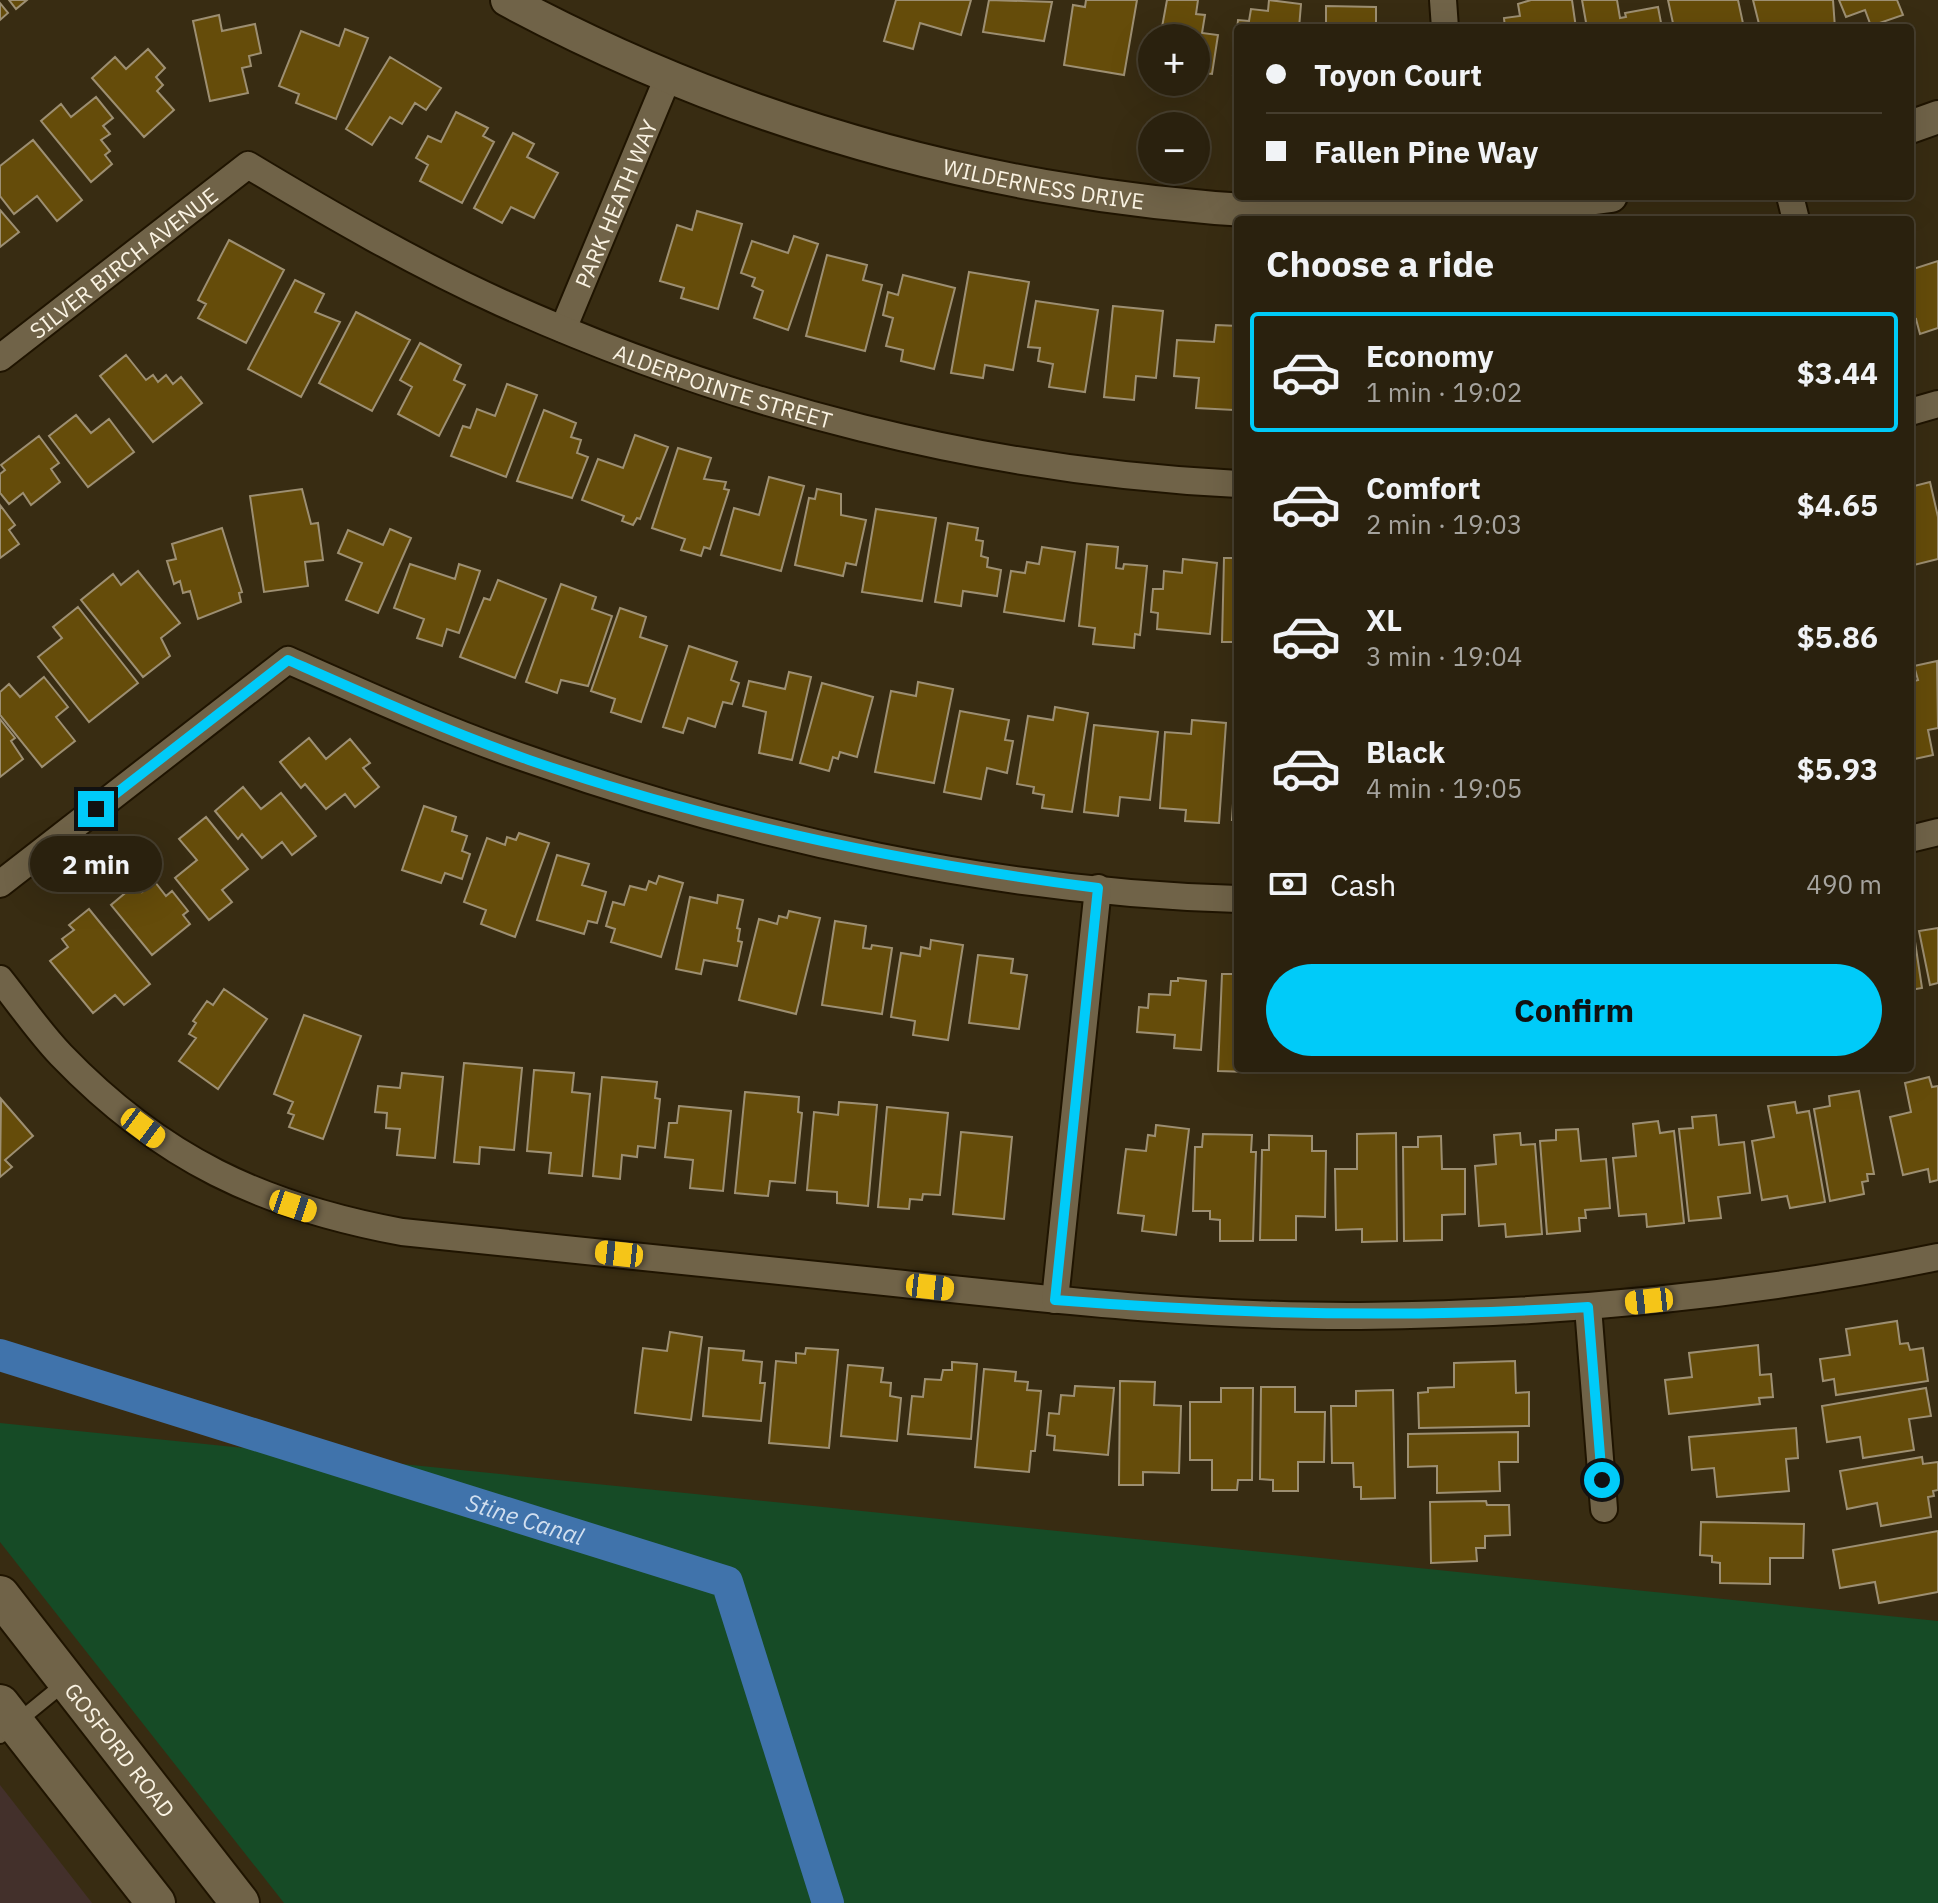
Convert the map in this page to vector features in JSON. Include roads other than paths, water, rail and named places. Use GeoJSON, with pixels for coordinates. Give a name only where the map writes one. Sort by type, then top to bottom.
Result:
{"type":"FeatureCollection","features":[{"type":"Feature","properties":{"kind":"main road","name":"GOSFORD ROAD"},"geometry":{"type":"LineString","coordinates":[[0,1595],[240,1903]]}},
{"type":"Feature","properties":{"kind":"main road"},"geometry":{"type":"LineString","coordinates":[[5,1722],[156,1903]]}},
{"type":"Feature","properties":{"kind":"street","name":"WILDERNESS DRIVE"},"geometry":{"type":"LineString","coordinates":[[507,0],[668,77],[780,119],[900,155],[1022,183],[1146,202],[1270,213],[1532,200]]}},
{"type":"Feature","properties":{"kind":"street"},"geometry":{"type":"LineString","coordinates":[[1443,0],[1445,24]]}},
{"type":"Feature","properties":{"kind":"street","name":"PARK HEATH WAY"},"geometry":{"type":"LineString","coordinates":[[563,329],[668,77]]}},
{"type":"Feature","properties":{"kind":"street"},"geometry":{"type":"LineString","coordinates":[[1914,126],[1938,117]]}},
{"type":"Feature","properties":{"kind":"street","name":"ALDERPOINTE STREET"},"geometry":{"type":"LineString","coordinates":[[248,165],[340,221],[436,271],[563,329],[664,368],[801,412],[942,446],[1084,470],[1234,484]]}},
{"type":"Feature","properties":{"kind":"street","name":"SILVER BIRCH AVENUE"},"geometry":{"type":"LineString","coordinates":[[0,358],[248,165]]}},
{"type":"Feature","properties":{"kind":"street"},"geometry":{"type":"LineString","coordinates":[[1914,411],[1938,404]]}},
{"type":"Feature","properties":{"kind":"street"},"geometry":{"type":"LineString","coordinates":[[0,884],[288,660],[406,712],[527,759],[651,799],[776,833],[889,857],[1098,888],[1234,899]]}},
{"type":"Feature","properties":{"kind":"street"},"geometry":{"type":"LineString","coordinates":[[1914,838],[1938,832]]}},
{"type":"Feature","properties":{"kind":"street"},"geometry":{"type":"LineString","coordinates":[[1055,1300],[1098,888]]}},
{"type":"Feature","properties":{"kind":"street"},"geometry":{"type":"LineString","coordinates":[[0,979],[59,1053],[107,1100],[160,1141],[210,1171],[271,1199],[336,1219],[402,1232],[1055,1300],[1206,1312],[1357,1316],[1588,1307],[1739,1291],[1938,1257]]}},
{"type":"Feature","properties":{"kind":"street"},"geometry":{"type":"LineString","coordinates":[[1588,1307],[1604,1509]]}},
{"type":"Feature","properties":{"kind":"lane"},"geometry":{"type":"LineString","coordinates":[[5,1722],[67,1681]]}},
{"type":"Feature","properties":{"kind":"waterway","name":"Stine Canal"},"geometry":{"type":"LineString","coordinates":[[0,1355],[727,1582],[828,1903]]}}]}
